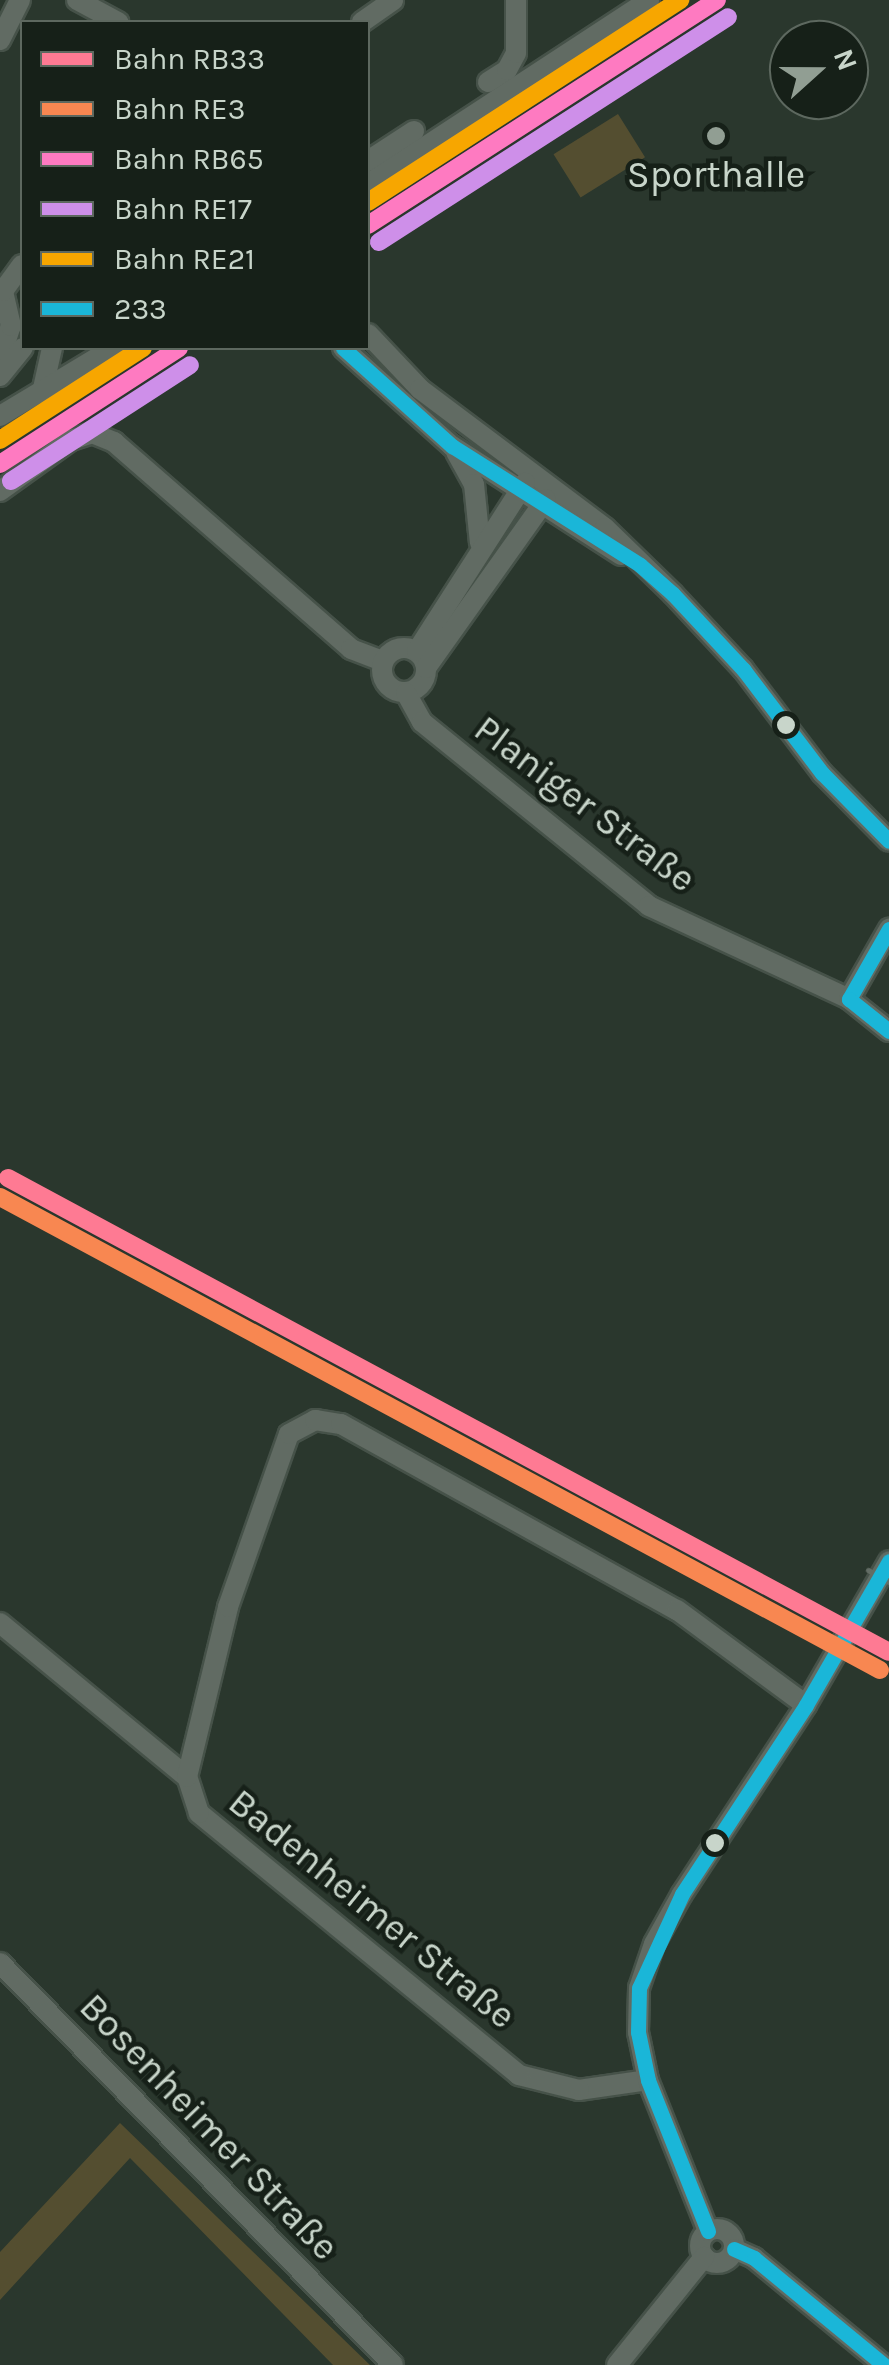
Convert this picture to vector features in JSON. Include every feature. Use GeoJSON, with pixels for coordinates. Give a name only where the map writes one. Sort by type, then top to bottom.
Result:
{"type":"FeatureCollection","features":[{"type":"Feature","properties":{"kind":"street"},"geometry":{"type":"LineString","coordinates":[[0,40],[20,0]]}},
{"type":"Feature","properties":{"kind":"street"},"geometry":{"type":"LineString","coordinates":[[77,0],[114,20]]}},
{"type":"Feature","properties":{"kind":"street"},"geometry":{"type":"LineString","coordinates":[[365,20],[393,0]]}},
{"type":"Feature","properties":{"kind":"street"},"geometry":{"type":"LineString","coordinates":[[488,82],[507,70],[516,53],[516,0]]}},
{"type":"Feature","properties":{"kind":"street"},"geometry":{"type":"LineString","coordinates":[[370,183],[649,0]]}},
{"type":"Feature","properties":{"kind":"street"},"geometry":{"type":"LineString","coordinates":[[370,160],[414,131]]}},
{"type":"Feature","properties":{"kind":"street"},"geometry":{"type":"LineString","coordinates":[[0,359],[9,309],[5,283],[20,266]]}},
{"type":"Feature","properties":{"kind":"street"},"geometry":{"type":"LineString","coordinates":[[370,336],[420,389],[532,474],[547,497],[640,565],[708,630],[822,773],[889,841]]}},
{"type":"Feature","properties":{"kind":"street"},"geometry":{"type":"LineString","coordinates":[[0,376],[21,350]]}},
{"type":"Feature","properties":{"kind":"street"},"geometry":{"type":"LineString","coordinates":[[42,393],[52,350]]}},
{"type":"Feature","properties":{"kind":"street"},"geometry":{"type":"LineString","coordinates":[[0,416],[110,350]]}},
{"type":"Feature","properties":{"kind":"street"},"geometry":{"type":"LineString","coordinates":[[346,350],[452,446],[518,491],[547,497]]}},
{"type":"Feature","properties":{"kind":"street","name":"Planiger Straße"},"geometry":{"type":"LineString","coordinates":[[0,490],[70,440],[92,432],[114,442],[351,649],[383,661],[386,683],[406,692],[422,722],[650,906],[849,999],[889,1030]]}},
{"type":"Feature","properties":{"kind":"street"},"geometry":{"type":"LineString","coordinates":[[452,446],[474,484],[480,545]]}},
{"type":"Feature","properties":{"kind":"street"},"geometry":{"type":"LineString","coordinates":[[406,692],[423,682],[421,660],[480,545],[532,474]]}},
{"type":"Feature","properties":{"kind":"street"},"geometry":{"type":"LineString","coordinates":[[421,660],[547,497]]}},
{"type":"Feature","properties":{"kind":"street"},"geometry":{"type":"LineString","coordinates":[[383,661],[398,648],[421,660]]}},
{"type":"Feature","properties":{"kind":"street"},"geometry":{"type":"LineString","coordinates":[[849,999],[889,929]]}},
{"type":"Feature","properties":{"kind":"street","name":"Badenheimer Straße"},"geometry":{"type":"LineString","coordinates":[[648,2080],[579,2090],[519,2075],[199,1813],[187,1776],[228,1607],[289,1434],[314,1420],[341,1424],[678,1610],[806,1704]]}},
{"type":"Feature","properties":{"kind":"street"},"geometry":{"type":"LineString","coordinates":[[708,2231],[648,2080],[638,2032],[639,1988],[654,1944],[806,1704],[889,1562]]}},
{"type":"Feature","properties":{"kind":"street"},"geometry":{"type":"LineString","coordinates":[[0,1623],[187,1776]]}},
{"type":"Feature","properties":{"kind":"street","name":"Bosenheimer Straße"},"geometry":{"type":"LineString","coordinates":[[0,1963],[393,2365]]}},
{"type":"Feature","properties":{"kind":"street"},"geometry":{"type":"LineString","coordinates":[[708,2231],[724,2230],[734,2249],[754,2258],[884,2365]]}},
{"type":"Feature","properties":{"kind":"street"},"geometry":{"type":"LineString","coordinates":[[704,2258],[700,2243],[708,2231]]}},
{"type":"Feature","properties":{"kind":"street"},"geometry":{"type":"LineString","coordinates":[[704,2258],[722,2262],[734,2249]]}},
{"type":"Feature","properties":{"kind":"street"},"geometry":{"type":"LineString","coordinates":[[617,2365],[704,2258]]}},
{"type":"Feature","properties":{"kind":"street","name":"Bosenheimer Straße"},"geometry":{"type":"LineString","coordinates":[[369,2339],[401,2365]]}},
{"type":"Feature","properties":{"kind":"shaded area"},"geometry":{"type":"Polygon","coordinates":[[[618,114],[645,157],[581,198],[554,154],[618,114]]]}},
{"type":"Feature","properties":{"kind":"shaded area"},"geometry":{"type":"Polygon","coordinates":[[[120,2123],[370,2365],[333,2365],[130,2158],[0,2300],[0,2252],[120,2123]]]}},
{"type":"Feature","properties":{"kind":"railway"},"geometry":{"type":"LineString","coordinates":[[0,1192],[66,1229]]}},
{"type":"Feature","properties":{"kind":"railway"},"geometry":{"type":"LineString","coordinates":[[868,1570],[889,1582]]}},
{"type":"Feature","properties":{"kind":"rail line","name":"RE21"},"geometry":{"type":"LineString","coordinates":[[370,201],[680,0]]}},
{"type":"Feature","properties":{"kind":"rail line","name":"RB65"},"geometry":{"type":"LineString","coordinates":[[370,224],[717,0]]}},
{"type":"Feature","properties":{"kind":"rail line","name":"RE17"},"geometry":{"type":"LineString","coordinates":[[379,242],[728,17]]}},
{"type":"Feature","properties":{"kind":"rail line","name":"RE21"},"geometry":{"type":"LineString","coordinates":[[0,440],[140,350]]}},
{"type":"Feature","properties":{"kind":"rail line","name":"RB65"},"geometry":{"type":"LineString","coordinates":[[0,464],[176,350]]}},
{"type":"Feature","properties":{"kind":"rail line","name":"RE17"},"geometry":{"type":"LineString","coordinates":[[11,481],[190,365]]}},
{"type":"Feature","properties":{"kind":"rail line","name":"RB33"},"geometry":{"type":"LineString","coordinates":[[8,1178],[889,1652]]}},
{"type":"Feature","properties":{"kind":"rail line","name":"RE3"},"geometry":{"type":"LineString","coordinates":[[0,1197],[880,1670]]}},
{"type":"Feature","properties":{"kind":"transit line","name":"233"},"geometry":{"type":"LineString","coordinates":[[345,350],[452,446],[640,565],[673,594],[743,669],[822,773],[889,841]]}},
{"type":"Feature","properties":{"kind":"transit line","name":"233"},"geometry":{"type":"LineString","coordinates":[[889,929],[849,999],[889,1031]]}},
{"type":"Feature","properties":{"kind":"transit line","name":"233"},"geometry":{"type":"LineString","coordinates":[[708,2231],[648,2080],[638,2032],[639,1988],[682,1894],[806,1705],[889,1561]]}},
{"type":"Feature","properties":{"kind":"transit line","name":"233"},"geometry":{"type":"LineString","coordinates":[[734,2249],[754,2258],[884,2365]]}},
{"type":"Feature","properties":{"kind":"place","name":"Sporthalle"},"geometry":{"type":"Point","coordinates":[716,136]}}]}
